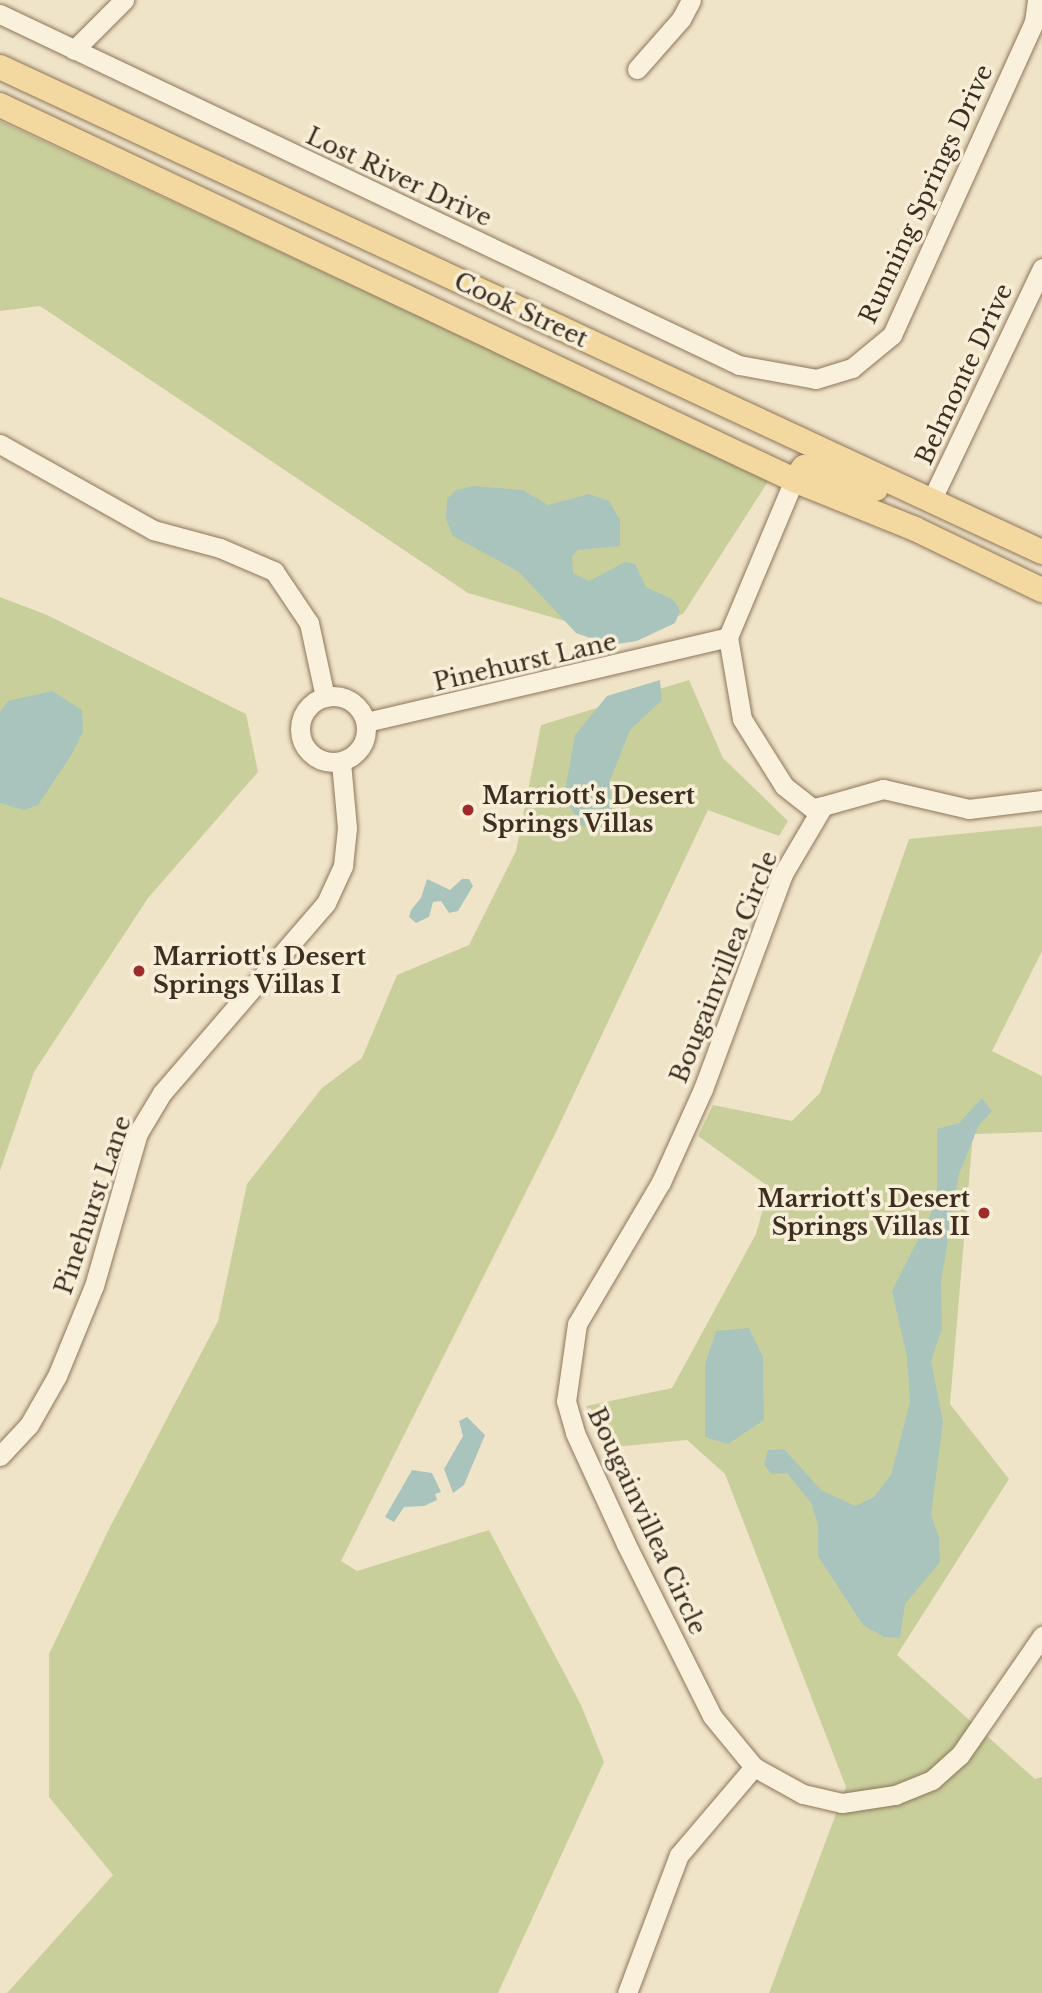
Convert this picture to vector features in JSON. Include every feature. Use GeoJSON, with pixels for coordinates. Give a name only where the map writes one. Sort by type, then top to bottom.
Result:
{"type":"FeatureCollection","features":[{"type":"Feature","properties":{"kind":"main road","name":"Cook Street"},"geometry":{"type":"LineString","coordinates":[[0,67],[1042,552]]}},
{"type":"Feature","properties":{"kind":"main road","name":"Cook Street"},"geometry":{"type":"LineString","coordinates":[[0,105],[794,480],[915,529],[1042,590]]}},
{"type":"Feature","properties":{"kind":"main road"},"geometry":{"type":"LineString","coordinates":[[794,480],[804,467],[817,469],[857,484],[931,502]]}},
{"type":"Feature","properties":{"kind":"street"},"geometry":{"type":"LineString","coordinates":[[74,50],[124,0]]}},
{"type":"Feature","properties":{"kind":"street"},"geometry":{"type":"LineString","coordinates":[[637,69],[681,19],[691,0]]}},
{"type":"Feature","properties":{"kind":"street","name":"Running Springs Drive"},"geometry":{"type":"LineString","coordinates":[[781,375],[816,379],[852,368],[892,335],[1034,22],[1037,0]]}},
{"type":"Feature","properties":{"kind":"street","name":"Lost River Drive"},"geometry":{"type":"LineString","coordinates":[[0,14],[739,365],[781,375]]}},
{"type":"Feature","properties":{"kind":"street","name":"Belmonte Drive"},"geometry":{"type":"LineString","coordinates":[[931,502],[1042,268]]}},
{"type":"Feature","properties":{"kind":"street"},"geometry":{"type":"LineString","coordinates":[[0,444],[153,530],[220,548],[274,571],[309,623],[325,697]]}},
{"type":"Feature","properties":{"kind":"street"},"geometry":{"type":"LineString","coordinates":[[794,480],[728,637],[742,719],[784,786],[812,808],[883,789],[969,809],[1042,800]]}},
{"type":"Feature","properties":{"kind":"street","name":"Pinehurst Lane"},"geometry":{"type":"LineString","coordinates":[[366,722],[695,648],[728,637]]}},
{"type":"Feature","properties":{"kind":"street"},"geometry":{"type":"LineString","coordinates":[[325,697],[346,698],[366,722],[358,751],[341,762],[321,760],[301,738],[302,717],[325,697]]}},
{"type":"Feature","properties":{"kind":"street","name":"Pinehurst Lane"},"geometry":{"type":"LineString","coordinates":[[0,1456],[29,1425],[57,1376],[94,1286],[138,1133],[156,1103],[327,903],[343,866],[347,828],[341,762]]}},
{"type":"Feature","properties":{"kind":"street","name":"Bougainvillea Circle"},"geometry":{"type":"LineString","coordinates":[[823,806],[783,874],[703,1089],[661,1182],[577,1324],[566,1401],[575,1433],[626,1544],[712,1716],[754,1767],[803,1794],[842,1803],[895,1796],[932,1780],[960,1755],[1042,1636]]}},
{"type":"Feature","properties":{"kind":"street"},"geometry":{"type":"LineString","coordinates":[[627,1993],[679,1855],[754,1767]]}},
{"type":"Feature","properties":{"kind":"green space"},"geometry":{"type":"Polygon","coordinates":[[[0,121],[769,480],[683,614],[620,637],[468,593],[40,306],[0,311],[0,121]]]}},
{"type":"Feature","properties":{"kind":"green space"},"geometry":{"type":"Polygon","coordinates":[[[0,597],[47,615],[246,714],[258,772],[148,898],[34,1072],[0,1171],[0,597]]]}},
{"type":"Feature","properties":{"kind":"green space"},"geometry":{"type":"Polygon","coordinates":[[[689,680],[723,758],[788,821],[779,836],[708,810],[555,1134],[341,1561],[357,1571],[489,1530],[581,1705],[604,1762],[498,1993],[7,1993],[113,1875],[49,1797],[49,1654],[109,1529],[218,1321],[247,1184],[322,1088],[362,1058],[397,975],[469,945],[516,851],[541,725],[689,680]]]}},
{"type":"Feature","properties":{"kind":"green space"},"geometry":{"type":"Polygon","coordinates":[[[1042,826],[1042,951],[992,1051],[1042,1076],[1042,1132],[973,1134],[950,1404],[1009,1479],[897,1655],[1035,1779],[1042,1777],[1042,1993],[769,1993],[846,1787],[725,1474],[687,1440],[603,1448],[586,1406],[672,1388],[756,1234],[769,1187],[698,1136],[713,1105],[792,1121],[820,1093],[909,839],[1042,826]]]}},
{"type":"Feature","properties":{"kind":"water"},"geometry":{"type":"Polygon","coordinates":[[[473,486],[523,490],[548,505],[589,494],[609,501],[620,520],[620,546],[578,550],[572,556],[573,573],[589,581],[625,562],[635,564],[646,587],[674,600],[680,611],[675,623],[637,641],[610,645],[576,633],[519,572],[453,536],[446,519],[447,499],[456,490],[473,486]]]}},
{"type":"Feature","properties":{"kind":"water"},"geometry":{"type":"Polygon","coordinates":[[[660,680],[662,700],[630,730],[609,783],[612,807],[603,828],[582,826],[564,797],[575,735],[607,696],[660,680]]]}},
{"type":"Feature","properties":{"kind":"water"},"geometry":{"type":"Polygon","coordinates":[[[52,691],[82,710],[83,732],[72,754],[38,805],[24,810],[0,803],[0,712],[8,701],[52,691]]]}},
{"type":"Feature","properties":{"kind":"water"},"geometry":{"type":"Polygon","coordinates":[[[427,879],[450,890],[462,879],[469,879],[473,886],[458,911],[449,913],[441,901],[433,902],[429,917],[416,923],[409,917],[421,898],[427,879]]]}},
{"type":"Feature","properties":{"kind":"water"},"geometry":{"type":"Polygon","coordinates":[[[982,1098],[992,1111],[979,1125],[959,1174],[941,1282],[942,1329],[931,1361],[943,1422],[931,1515],[939,1537],[940,1562],[905,1604],[900,1638],[884,1637],[863,1625],[818,1556],[818,1525],[811,1503],[787,1473],[771,1474],[764,1464],[768,1450],[784,1449],[821,1490],[855,1506],[874,1497],[891,1475],[910,1402],[907,1357],[892,1291],[930,1216],[937,1190],[937,1129],[959,1123],[982,1098]]]}},
{"type":"Feature","properties":{"kind":"water"},"geometry":{"type":"Polygon","coordinates":[[[749,1328],[763,1357],[764,1420],[728,1444],[705,1437],[705,1364],[716,1331],[749,1328]]]}},
{"type":"Feature","properties":{"kind":"water"},"geometry":{"type":"Polygon","coordinates":[[[467,1417],[485,1435],[464,1485],[453,1493],[444,1469],[463,1436],[459,1421],[467,1417]]]}},
{"type":"Feature","properties":{"kind":"water"},"geometry":{"type":"Polygon","coordinates":[[[412,1470],[432,1473],[441,1492],[435,1494],[437,1500],[424,1506],[404,1507],[394,1522],[385,1517],[412,1470]]]}},
{"type":"Feature","properties":{"kind":"place","name":"Marriott's Desert Springs Villas"},"geometry":{"type":"Point","coordinates":[468,810]}},
{"type":"Feature","properties":{"kind":"place","name":"Marriott's Desert Springs Villas I"},"geometry":{"type":"Point","coordinates":[139,971]}},
{"type":"Feature","properties":{"kind":"place","name":"Marriott's Desert Springs Villas II"},"geometry":{"type":"Point","coordinates":[984,1213]}}]}
